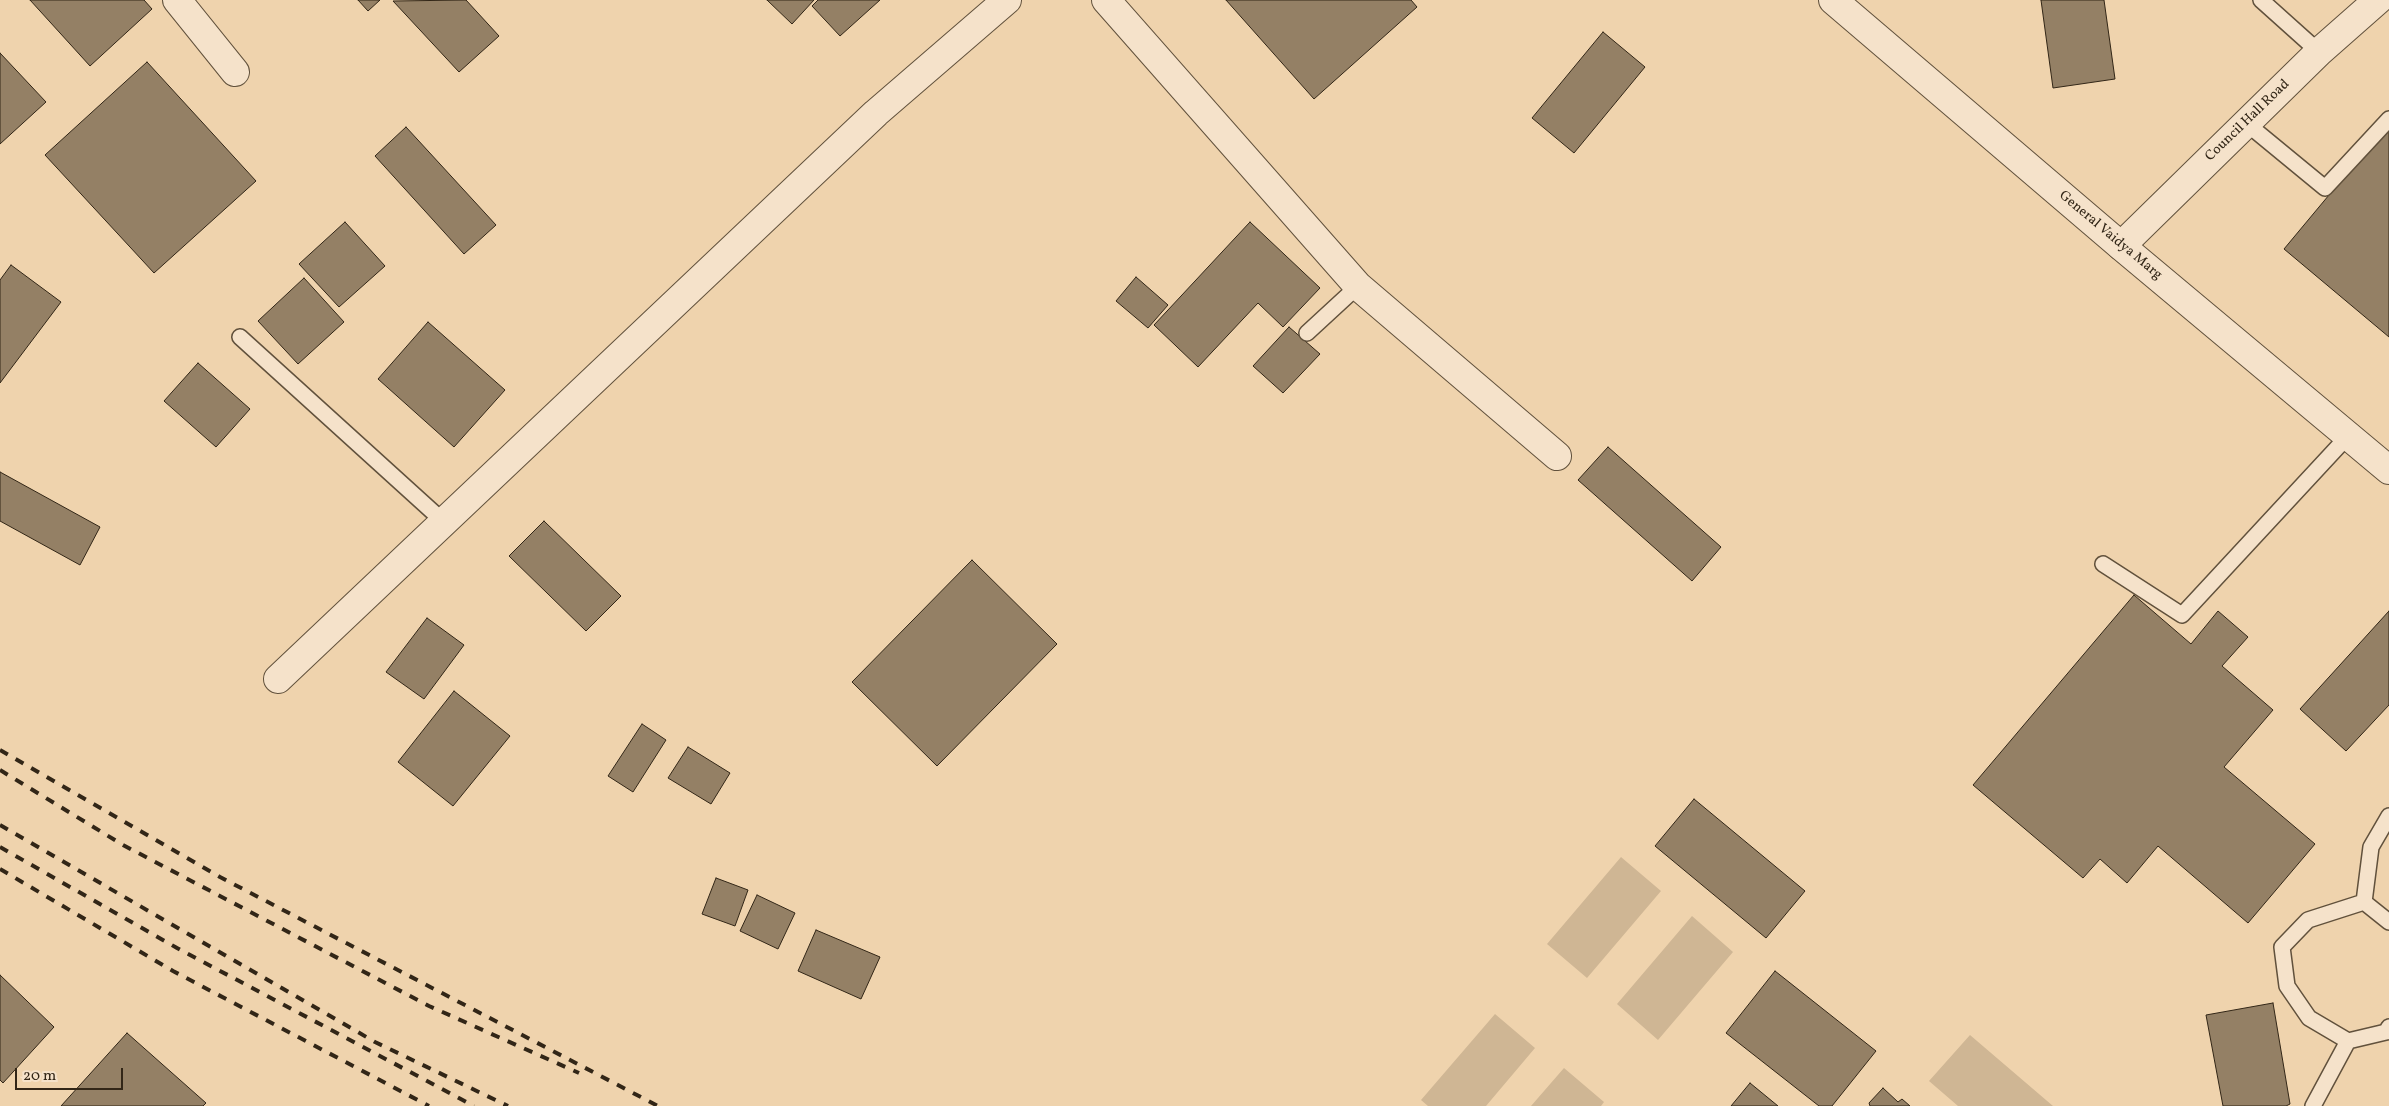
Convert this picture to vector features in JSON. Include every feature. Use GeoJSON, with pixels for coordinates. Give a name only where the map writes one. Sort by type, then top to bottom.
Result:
{"type":"FeatureCollection","features":[{"type":"Feature","properties":{"kind":"street"},"geometry":{"type":"LineString","coordinates":[[177,0],[235,72]]}},
{"type":"Feature","properties":{"kind":"street"},"geometry":{"type":"LineString","coordinates":[[278,679],[876,113],[1007,0]]}},
{"type":"Feature","properties":{"kind":"street"},"geometry":{"type":"LineString","coordinates":[[1106,0],[1358,286],[1557,456]]}},
{"type":"Feature","properties":{"kind":"street","name":"General Vaidya Marg"},"geometry":{"type":"LineString","coordinates":[[1833,0],[2120,246],[2389,470]]}},
{"type":"Feature","properties":{"kind":"street","name":"Council Hall Road"},"geometry":{"type":"LineString","coordinates":[[2120,246],[2319,52],[2378,0]]}},
{"type":"Feature","properties":{"kind":"lane"},"geometry":{"type":"LineString","coordinates":[[2261,0],[2319,52]]}},
{"type":"Feature","properties":{"kind":"lane"},"geometry":{"type":"LineString","coordinates":[[2246,123],[2325,188],[2389,119]]}},
{"type":"Feature","properties":{"kind":"lane"},"geometry":{"type":"LineString","coordinates":[[1307,332],[1358,286]]}},
{"type":"Feature","properties":{"kind":"lane"},"geometry":{"type":"LineString","coordinates":[[240,337],[444,522]]}},
{"type":"Feature","properties":{"kind":"lane"},"geometry":{"type":"LineString","coordinates":[[2103,564],[2182,615],[2348,436]]}},
{"type":"Feature","properties":{"kind":"lane"},"geometry":{"type":"LineString","coordinates":[[2364,902],[2371,847],[2389,816]]}},
{"type":"Feature","properties":{"kind":"lane"},"geometry":{"type":"LineString","coordinates":[[2364,902],[2389,922]]}},
{"type":"Feature","properties":{"kind":"lane"},"geometry":{"type":"LineString","coordinates":[[2364,902],[2308,920],[2282,947],[2287,986],[2309,1018],[2348,1041],[2386,1032],[2389,1027]]}},
{"type":"Feature","properties":{"kind":"lane"},"geometry":{"type":"LineString","coordinates":[[2313,1106],[2348,1041]]}},
{"type":"Feature","properties":{"kind":"shaded area"},"geometry":{"type":"Polygon","coordinates":[[[1621,857],[1661,891],[1587,978],[1547,944],[1621,857]]]}},
{"type":"Feature","properties":{"kind":"shaded area"},"geometry":{"type":"Polygon","coordinates":[[[1692,916],[1733,952],[1658,1040],[1617,1004],[1692,916]]]}},
{"type":"Feature","properties":{"kind":"shaded area"},"geometry":{"type":"Polygon","coordinates":[[[1495,1014],[1535,1048],[1486,1106],[1428,1106],[1421,1100],[1495,1014]]]}},
{"type":"Feature","properties":{"kind":"shaded area"},"geometry":{"type":"Polygon","coordinates":[[[1970,1035],[2053,1106],[1958,1106],[1929,1081],[1970,1035]]]}},
{"type":"Feature","properties":{"kind":"shaded area"},"geometry":{"type":"Polygon","coordinates":[[[1564,1068],[1604,1102],[1601,1106],[1531,1106],[1564,1068]]]}},
{"type":"Feature","properties":{"kind":"building"},"geometry":{"type":"Polygon","coordinates":[[[30,0],[144,0],[152,9],[90,66],[30,0]]]}},
{"type":"Feature","properties":{"kind":"building"},"geometry":{"type":"Polygon","coordinates":[[[358,0],[380,0],[368,11],[358,0]]]}},
{"type":"Feature","properties":{"kind":"building"},"geometry":{"type":"Polygon","coordinates":[[[466,0],[499,36],[459,72],[393,1],[466,0]]]}},
{"type":"Feature","properties":{"kind":"building"},"geometry":{"type":"Polygon","coordinates":[[[767,0],[814,0],[792,24],[767,0]]]}},
{"type":"Feature","properties":{"kind":"building"},"geometry":{"type":"Polygon","coordinates":[[[818,0],[880,0],[840,36],[812,6],[818,0]]]}},
{"type":"Feature","properties":{"kind":"building"},"geometry":{"type":"Polygon","coordinates":[[[1226,0],[1411,0],[1417,7],[1314,99],[1226,0]]]}},
{"type":"Feature","properties":{"kind":"building"},"geometry":{"type":"Polygon","coordinates":[[[2041,0],[2104,0],[2115,79],[2053,88],[2041,0]]]}},
{"type":"Feature","properties":{"kind":"building"},"geometry":{"type":"Polygon","coordinates":[[[1603,32],[1645,67],[1574,153],[1532,118],[1603,32]]]}},
{"type":"Feature","properties":{"kind":"building"},"geometry":{"type":"Polygon","coordinates":[[[0,53],[46,102],[0,144],[0,53]]]}},
{"type":"Feature","properties":{"kind":"building"},"geometry":{"type":"Polygon","coordinates":[[[147,62],[256,181],[154,273],[45,155],[147,62]]]}},
{"type":"Feature","properties":{"kind":"building"},"geometry":{"type":"Polygon","coordinates":[[[2389,123],[2389,337],[2284,249],[2389,123]]]}},
{"type":"Feature","properties":{"kind":"building"},"geometry":{"type":"Polygon","coordinates":[[[406,127],[496,225],[464,254],[375,156],[406,127]]]}},
{"type":"Feature","properties":{"kind":"building"},"geometry":{"type":"Polygon","coordinates":[[[345,222],[385,266],[339,307],[299,264],[345,222]]]}},
{"type":"Feature","properties":{"kind":"building"},"geometry":{"type":"Polygon","coordinates":[[[1250,222],[1320,288],[1283,327],[1258,303],[1198,367],[1154,325],[1250,222]]]}},
{"type":"Feature","properties":{"kind":"building"},"geometry":{"type":"Polygon","coordinates":[[[11,265],[61,302],[0,383],[0,280],[11,265]]]}},
{"type":"Feature","properties":{"kind":"building"},"geometry":{"type":"Polygon","coordinates":[[[1136,277],[1168,305],[1148,328],[1116,301],[1136,277]]]}},
{"type":"Feature","properties":{"kind":"building"},"geometry":{"type":"Polygon","coordinates":[[[304,278],[344,322],[298,364],[258,321],[304,278]]]}},
{"type":"Feature","properties":{"kind":"building"},"geometry":{"type":"Polygon","coordinates":[[[428,322],[505,390],[454,447],[378,379],[428,322]]]}},
{"type":"Feature","properties":{"kind":"building"},"geometry":{"type":"Polygon","coordinates":[[[1289,327],[1320,354],[1283,393],[1253,366],[1289,327]]]}},
{"type":"Feature","properties":{"kind":"building"},"geometry":{"type":"Polygon","coordinates":[[[198,363],[250,409],[216,447],[164,401],[198,363]]]}},
{"type":"Feature","properties":{"kind":"building"},"geometry":{"type":"Polygon","coordinates":[[[1608,447],[1721,547],[1692,581],[1578,480],[1608,447]]]}},
{"type":"Feature","properties":{"kind":"building"},"geometry":{"type":"Polygon","coordinates":[[[0,472],[100,527],[80,565],[0,521],[0,472]]]}},
{"type":"Feature","properties":{"kind":"building"},"geometry":{"type":"Polygon","coordinates":[[[544,521],[621,596],[586,631],[509,556],[544,521]]]}},
{"type":"Feature","properties":{"kind":"building"},"geometry":{"type":"Polygon","coordinates":[[[972,560],[1057,644],[937,766],[852,682],[972,560]]]}},
{"type":"Feature","properties":{"kind":"building"},"geometry":{"type":"Polygon","coordinates":[[[2134,595],[2191,644],[2218,611],[2248,637],[2222,666],[2273,710],[2224,767],[2315,844],[2248,923],[2158,846],[2127,883],[2100,859],[2083,878],[1973,785],[2134,595]]]}},
{"type":"Feature","properties":{"kind":"building"},"geometry":{"type":"Polygon","coordinates":[[[2389,611],[2389,705],[2346,751],[2300,709],[2389,611]]]}},
{"type":"Feature","properties":{"kind":"building"},"geometry":{"type":"Polygon","coordinates":[[[427,618],[464,645],[424,699],[386,672],[427,618]]]}},
{"type":"Feature","properties":{"kind":"building"},"geometry":{"type":"Polygon","coordinates":[[[454,691],[510,736],[453,806],[398,762],[454,691]]]}},
{"type":"Feature","properties":{"kind":"building"},"geometry":{"type":"Polygon","coordinates":[[[642,724],[666,740],[633,792],[608,776],[642,724]]]}},
{"type":"Feature","properties":{"kind":"building"},"geometry":{"type":"Polygon","coordinates":[[[688,747],[730,773],[711,804],[668,778],[688,747]]]}},
{"type":"Feature","properties":{"kind":"building"},"geometry":{"type":"Polygon","coordinates":[[[1694,799],[1805,891],[1766,938],[1655,846],[1694,799]]]}},
{"type":"Feature","properties":{"kind":"building"},"geometry":{"type":"Polygon","coordinates":[[[716,878],[748,890],[735,926],[702,914],[716,878]]]}},
{"type":"Feature","properties":{"kind":"building"},"geometry":{"type":"Polygon","coordinates":[[[757,895],[795,913],[778,949],[740,931],[757,895]]]}},
{"type":"Feature","properties":{"kind":"building"},"geometry":{"type":"Polygon","coordinates":[[[816,930],[880,957],[861,999],[798,971],[816,930]]]}},
{"type":"Feature","properties":{"kind":"building"},"geometry":{"type":"Polygon","coordinates":[[[1775,971],[1876,1051],[1832,1106],[1819,1106],[1726,1033],[1775,971]]]}},
{"type":"Feature","properties":{"kind":"building"},"geometry":{"type":"Polygon","coordinates":[[[0,975],[54,1027],[3,1083],[0,1080],[0,975]]]}},
{"type":"Feature","properties":{"kind":"building"},"geometry":{"type":"Polygon","coordinates":[[[2273,1003],[2290,1104],[2286,1106],[2223,1106],[2206,1015],[2273,1003]]]}},
{"type":"Feature","properties":{"kind":"building"},"geometry":{"type":"Polygon","coordinates":[[[127,1033],[206,1103],[203,1106],[61,1106],[127,1033]]]}},
{"type":"Feature","properties":{"kind":"building"},"geometry":{"type":"Polygon","coordinates":[[[1750,1083],[1778,1106],[1731,1106],[1750,1083]]]}},
{"type":"Feature","properties":{"kind":"building"},"geometry":{"type":"Polygon","coordinates":[[[1883,1088],[1898,1102],[1902,1099],[1910,1106],[1870,1106],[1869,1103],[1883,1088]]]}},
{"type":"Feature","properties":{"kind":"railway"},"geometry":{"type":"LineString","coordinates":[[0,750],[220,877],[658,1106]]}},
{"type":"Feature","properties":{"kind":"railway"},"geometry":{"type":"LineString","coordinates":[[0,770],[123,845],[429,1006],[579,1073]]}},
{"type":"Feature","properties":{"kind":"railway"},"geometry":{"type":"LineString","coordinates":[[0,825],[375,1042],[508,1106]]}},
{"type":"Feature","properties":{"kind":"railway"},"geometry":{"type":"LineString","coordinates":[[0,847],[177,948],[474,1106]]}},
{"type":"Feature","properties":{"kind":"railway"},"geometry":{"type":"LineString","coordinates":[[0,869],[173,971],[429,1106]]}}]}
